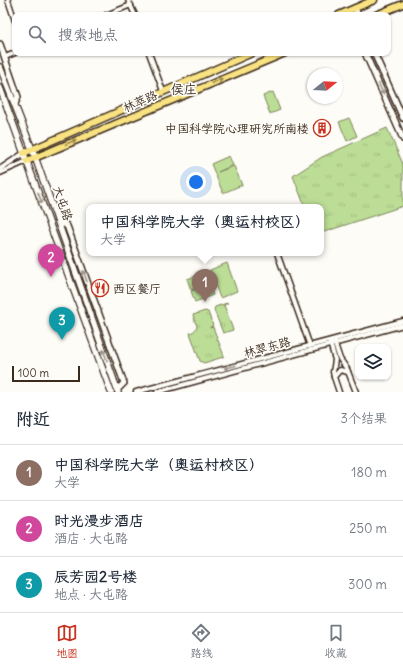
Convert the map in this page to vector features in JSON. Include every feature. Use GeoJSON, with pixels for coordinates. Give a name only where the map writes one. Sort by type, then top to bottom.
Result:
{"type":"FeatureCollection","features":[{"type":"Feature","properties":{"kind":"main road"},"geometry":{"type":"LineString","coordinates":[[349,12],[364,2],[374,0]]}},
{"type":"Feature","properties":{"kind":"main road"},"geometry":{"type":"LineString","coordinates":[[383,12],[403,4]]}},
{"type":"Feature","properties":{"kind":"main road","name":"林萃路"},"geometry":{"type":"LineString","coordinates":[[24,153],[245,56]]}},
{"type":"Feature","properties":{"kind":"main road","name":"林萃路"},"geometry":{"type":"LineString","coordinates":[[27,161],[278,56]]}},
{"type":"Feature","properties":{"kind":"main road","name":"大屯路"},"geometry":{"type":"LineString","coordinates":[[0,67],[8,89],[16,104],[118,391]]}},
{"type":"Feature","properties":{"kind":"main road","name":"大屯路"},"geometry":{"type":"LineString","coordinates":[[0,88],[111,392]]}},
{"type":"Feature","properties":{"kind":"main road"},"geometry":{"type":"LineString","coordinates":[[46,143],[49,151]]}},
{"type":"Feature","properties":{"kind":"street"},"geometry":{"type":"LineString","coordinates":[[8,0],[12,12]]}},
{"type":"Feature","properties":{"kind":"street"},"geometry":{"type":"LineString","coordinates":[[111,12],[130,1],[134,12]]}},
{"type":"Feature","properties":{"kind":"street"},"geometry":{"type":"LineString","coordinates":[[355,8],[357,12]]}},
{"type":"Feature","properties":{"kind":"street"},"geometry":{"type":"LineString","coordinates":[[0,44],[18,97],[16,104]]}},
{"type":"Feature","properties":{"kind":"street"},"geometry":{"type":"LineString","coordinates":[[5,57],[12,54]]}},
{"type":"Feature","properties":{"kind":"street"},"geometry":{"type":"LineString","coordinates":[[150,56],[163,91]]}},
{"type":"Feature","properties":{"kind":"street"},"geometry":{"type":"LineString","coordinates":[[366,56],[403,139]]}},
{"type":"Feature","properties":{"kind":"street"},"geometry":{"type":"LineString","coordinates":[[375,56],[403,118]]}},
{"type":"Feature","properties":{"kind":"street"},"geometry":{"type":"LineString","coordinates":[[0,169],[24,153]]}},
{"type":"Feature","properties":{"kind":"street"},"geometry":{"type":"LineString","coordinates":[[0,173],[27,161]]}},
{"type":"Feature","properties":{"kind":"street"},"geometry":{"type":"LineString","coordinates":[[278,256],[310,346]]}},
{"type":"Feature","properties":{"kind":"street","name":"林翠东路"},"geometry":{"type":"LineString","coordinates":[[157,392],[403,321]]}},
{"type":"Feature","properties":{"kind":"street","name":"林翠东路"},"geometry":{"type":"LineString","coordinates":[[136,392],[310,346],[403,325]]}},
{"type":"Feature","properties":{"kind":"street"},"geometry":{"type":"LineString","coordinates":[[332,342],[349,373],[356,392]]}},
{"type":"Feature","properties":{"kind":"street"},"geometry":{"type":"LineString","coordinates":[[332,342],[335,360],[333,372],[339,392]]}},
{"type":"Feature","properties":{"kind":"street"},"geometry":{"type":"LineString","coordinates":[[334,377],[340,370],[349,373]]}},
{"type":"Feature","properties":{"kind":"green space"},"geometry":{"type":"Polygon","coordinates":[[[273,92],[280,110],[270,114],[263,96],[273,92]]]}},
{"type":"Feature","properties":{"kind":"green space"},"geometry":{"type":"Polygon","coordinates":[[[349,118],[357,136],[347,141],[339,122],[349,118]]]}},
{"type":"Feature","properties":{"kind":"green space"},"geometry":{"type":"Polygon","coordinates":[[[387,128],[403,164],[403,206],[324,232],[324,204],[304,204],[293,176],[322,157],[387,128]]]}},
{"type":"Feature","properties":{"kind":"green space"},"geometry":{"type":"Polygon","coordinates":[[[229,156],[233,165],[218,172],[234,166],[242,185],[223,193],[211,164],[229,156]]]}},
{"type":"Feature","properties":{"kind":"green space"},"geometry":{"type":"Polygon","coordinates":[[[227,263],[237,291],[220,298],[210,270],[227,263]]]}},
{"type":"Feature","properties":{"kind":"green space"},"geometry":{"type":"Polygon","coordinates":[[[205,273],[209,283],[191,290],[187,279],[205,273]]]}},
{"type":"Feature","properties":{"kind":"green space"},"geometry":{"type":"Polygon","coordinates":[[[209,284],[213,295],[195,302],[191,291],[209,284]]]}},
{"type":"Feature","properties":{"kind":"green space"},"geometry":{"type":"Polygon","coordinates":[[[228,303],[224,305],[233,330],[223,333],[214,310],[215,307],[228,303]]]}},
{"type":"Feature","properties":{"kind":"green space"},"geometry":{"type":"Polygon","coordinates":[[[205,311],[208,312],[213,326],[210,328],[213,327],[224,356],[204,363],[200,361],[190,333],[195,330],[197,325],[193,315],[205,311]]]}},
{"type":"Feature","properties":{"kind":"place","name":"中国科学院心理研究所南楼"},"geometry":{"type":"Point","coordinates":[322,128]}},
{"type":"Feature","properties":{"kind":"place","name":"时光漫步酒店"},"geometry":{"type":"Point","coordinates":[51,277]}},
{"type":"Feature","properties":{"kind":"place","name":"西区餐厅"},"geometry":{"type":"Point","coordinates":[100,288]}},
{"type":"Feature","properties":{"kind":"place","name":"中国科学院大学（奥运村校区）"},"geometry":{"type":"Point","coordinates":[205,302]}},
{"type":"Feature","properties":{"kind":"place","name":"辰芳园2号楼"},"geometry":{"type":"Point","coordinates":[62,340]}},
{"type":"Feature","properties":{"kind":"district","name":"侯庄"},"geometry":{"type":"Point","coordinates":[184,89]}}]}
